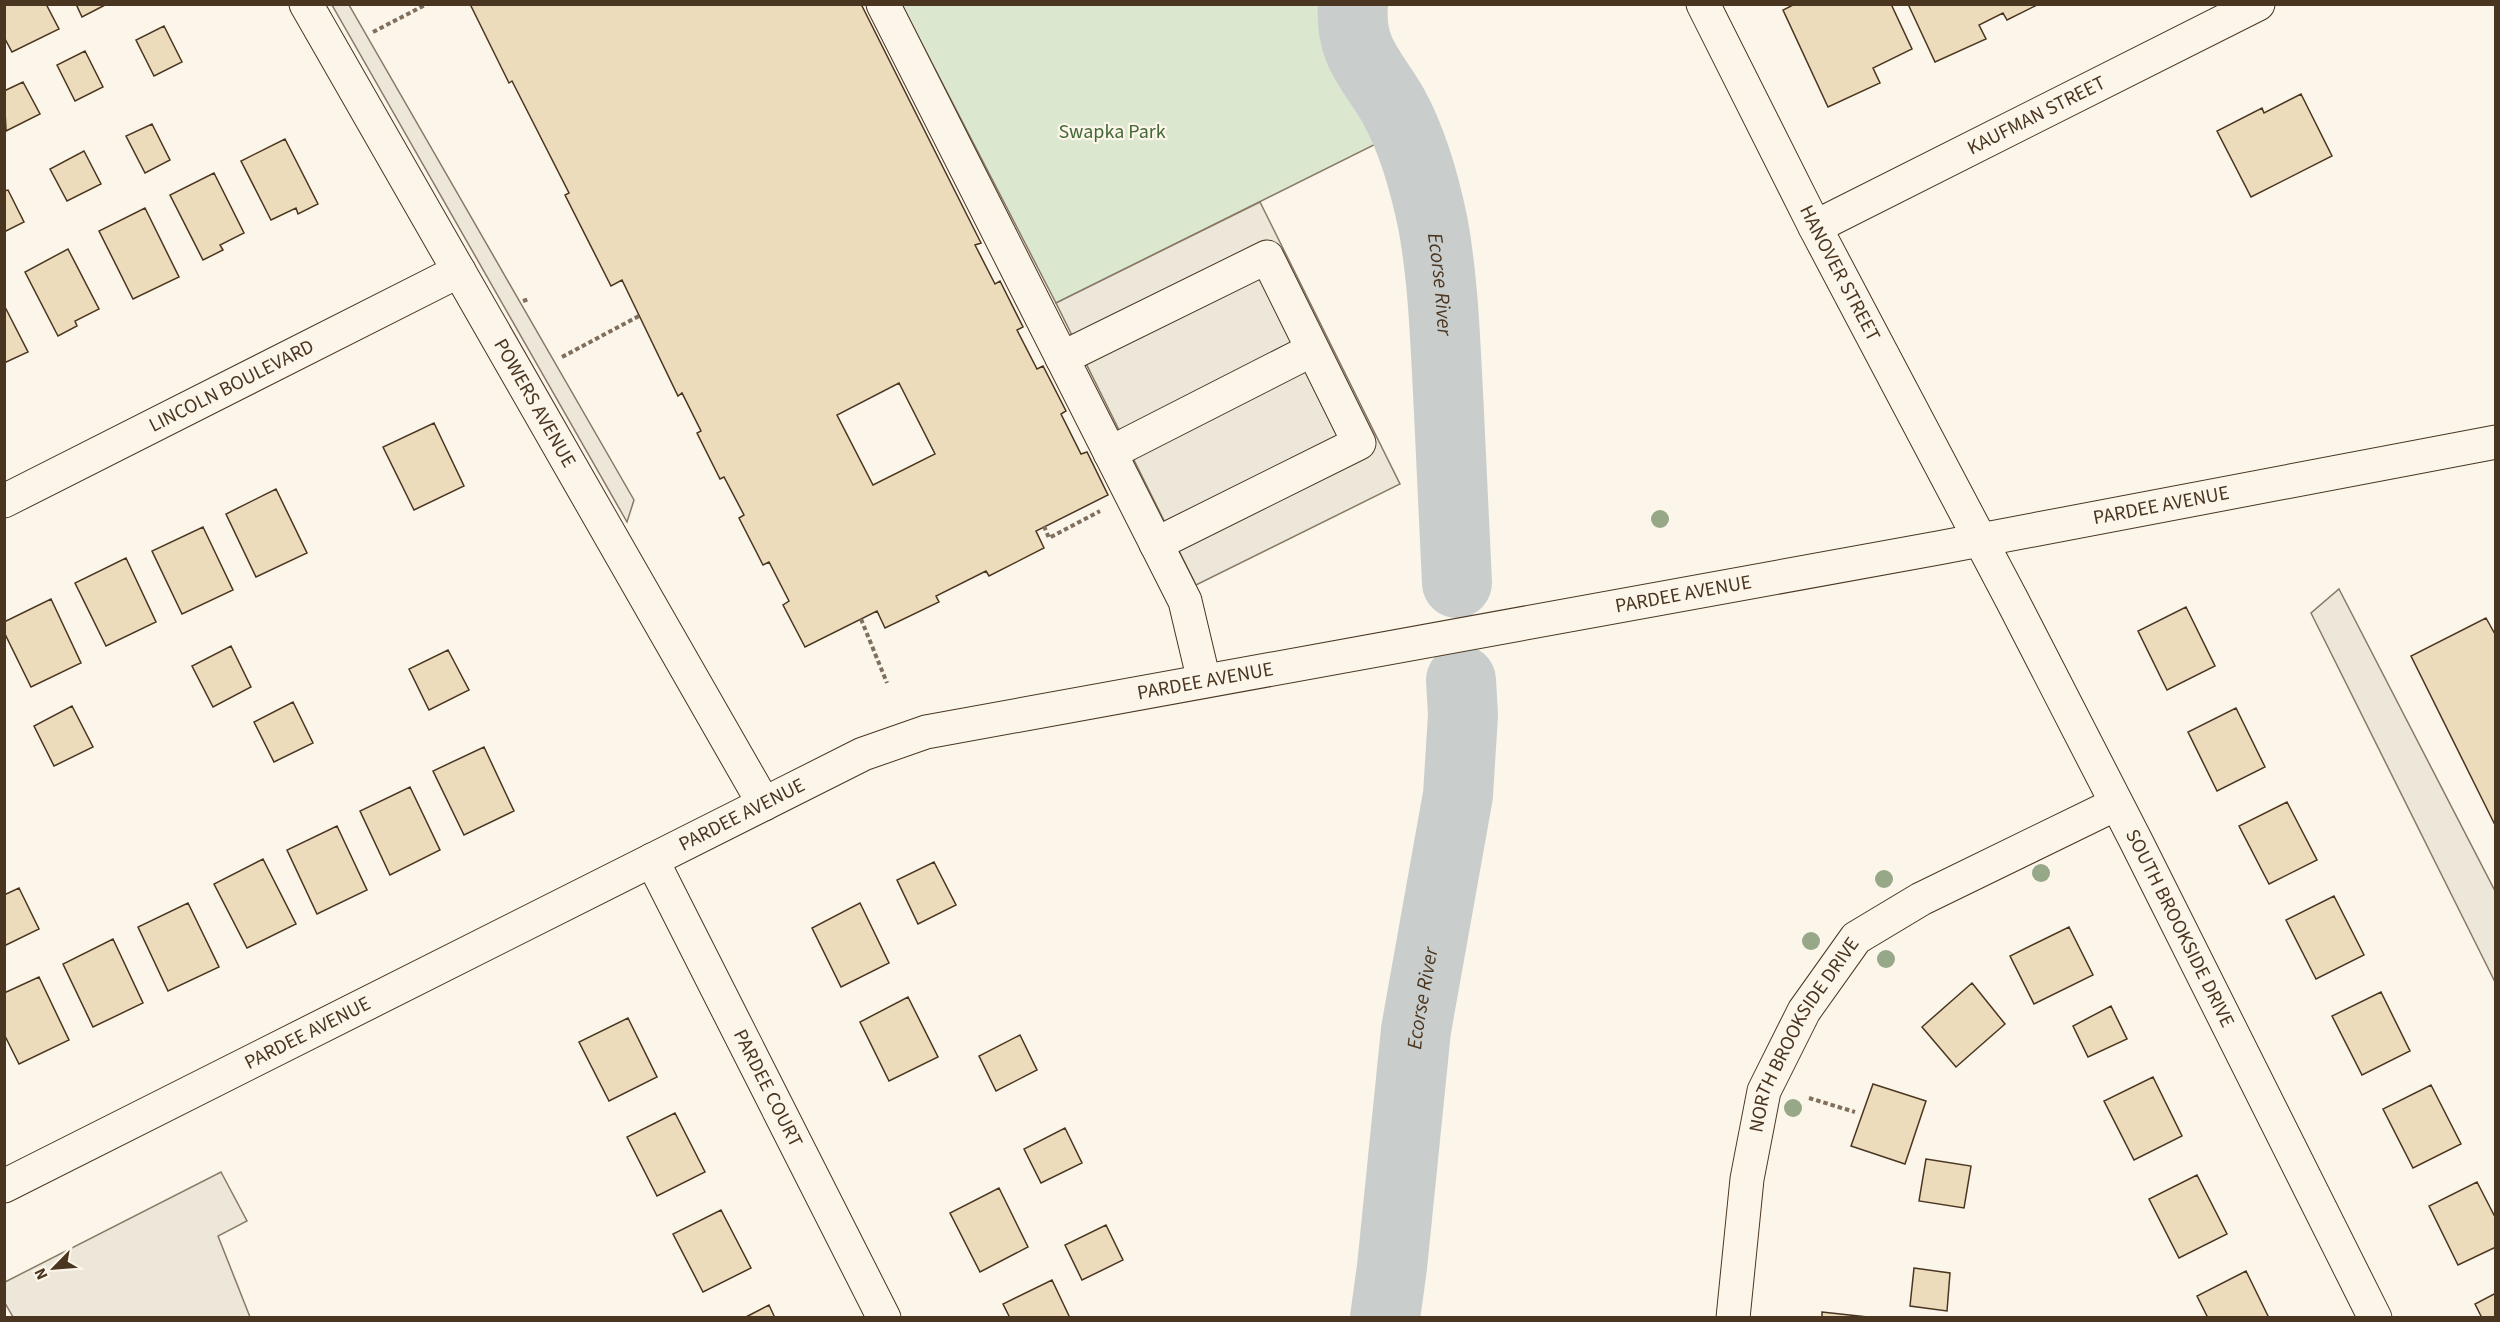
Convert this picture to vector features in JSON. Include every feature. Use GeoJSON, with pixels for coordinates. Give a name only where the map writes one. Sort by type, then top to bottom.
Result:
{"type":"FeatureCollection","features":[{"type":"Feature","properties":{"kind":"street","name":"POWERS AVENUE"},"geometry":{"type":"LineString","coordinates":[[306,4],[764,804]]}},
{"type":"Feature","properties":{"kind":"street"},"geometry":{"type":"LineString","coordinates":[[883,4],[1185,601],[1204,681]]}},
{"type":"Feature","properties":{"kind":"street","name":"HANOVER STREET"},"geometry":{"type":"LineString","coordinates":[[1702,4],[1815,227],[1980,539]]}},
{"type":"Feature","properties":{"kind":"street","name":"KAUFMAN STREET"},"geometry":{"type":"LineString","coordinates":[[1815,227],[2258,4]]}},
{"type":"Feature","properties":{"kind":"street"},"geometry":{"type":"LineString","coordinates":[[1062,358],[1267,257],[1359,443],[1156,544]]}},
{"type":"Feature","properties":{"kind":"street","name":"LINCOLN BOULEVARD"},"geometry":{"type":"LineString","coordinates":[[4,501],[459,271]]}},
{"type":"Feature","properties":{"kind":"street"},"geometry":{"type":"LineString","coordinates":[[1110,453],[1312,350]]}},
{"type":"Feature","properties":{"kind":"street","name":"PARDEE AVENUE"},"geometry":{"type":"LineString","coordinates":[[4,1186],[863,754],[927,732],[2496,442]]}},
{"type":"Feature","properties":{"kind":"street","name":"SOUTH BROOKSIDE DRIVE"},"geometry":{"type":"LineString","coordinates":[[1980,539],[2375,1317]]}},
{"type":"Feature","properties":{"kind":"street","name":"NORTH BROOKSIDE DRIVE"},"geometry":{"type":"LineString","coordinates":[[1733,1317],[1747,1179],[1764,1091],[1804,1011],[1856,938],[1921,899],[2116,804]]}},
{"type":"Feature","properties":{"kind":"street","name":"PARDEE COURT"},"geometry":{"type":"LineString","coordinates":[[652,860],[884,1317]]}},
{"type":"Feature","properties":{"kind":"path"},"geometry":{"type":"LineString","coordinates":[[373,32],[427,4]]}},
{"type":"Feature","properties":{"kind":"path"},"geometry":{"type":"LineString","coordinates":[[523,301],[529,299]]}},
{"type":"Feature","properties":{"kind":"path"},"geometry":{"type":"LineString","coordinates":[[562,357],[639,316]]}},
{"type":"Feature","properties":{"kind":"path"},"geometry":{"type":"LineString","coordinates":[[861,619],[887,683]]}},
{"type":"Feature","properties":{"kind":"path"},"geometry":{"type":"LineString","coordinates":[[1809,1098],[1855,1112]]}},
{"type":"Feature","properties":{"kind":"green space","name":"Swapka Park"},"geometry":{"type":"Polygon","coordinates":[[[902,5],[1353,5],[1356,40],[1362,55],[1404,130],[1056,303],[902,5]]]}},
{"type":"Feature","properties":{"kind":"shaded area"},"geometry":{"type":"Polygon","coordinates":[[[332,5],[349,5],[634,500],[627,522],[332,5]]]}},
{"type":"Feature","properties":{"kind":"shaded area"},"geometry":{"type":"Polygon","coordinates":[[[1260,202],[1400,484],[1196,585],[1056,303],[1260,202]]]}},
{"type":"Feature","properties":{"kind":"shaded area"},"geometry":{"type":"Polygon","coordinates":[[[2339,589],[2495,891],[2495,982],[2311,613],[2339,589]]]}},
{"type":"Feature","properties":{"kind":"shaded area"},"geometry":{"type":"Polygon","coordinates":[[[221,1172],[247,1221],[218,1236],[250,1317],[13,1317],[5,1303],[5,1282],[221,1172]]]}},
{"type":"Feature","properties":{"kind":"building"},"geometry":{"type":"Polygon","coordinates":[[[4,4],[46,4],[59,29],[12,52],[4,37],[4,4]]]}},
{"type":"Feature","properties":{"kind":"building"},"geometry":{"type":"Polygon","coordinates":[[[76,4],[107,4],[82,17],[76,4]]]}},
{"type":"Feature","properties":{"kind":"building"},"geometry":{"type":"Polygon","coordinates":[[[470,4],[861,4],[981,243],[975,245],[995,284],[1000,281],[1023,327],[1017,330],[1037,369],[1043,366],[1066,411],[1061,414],[1081,454],[1087,452],[1108,495],[1036,531],[1044,548],[989,576],[986,571],[936,596],[939,602],[885,628],[877,611],[805,647],[783,605],[789,601],[769,562],[763,565],[739,518],[744,515],[724,477],[720,479],[697,433],[701,431],[682,393],[678,396],[622,280],[611,286],[565,195],[569,193],[512,81],[509,83],[470,4]],[[899,383],[837,415],[873,485],[935,454],[899,383]]]}},
{"type":"Feature","properties":{"kind":"building"},"geometry":{"type":"Polygon","coordinates":[[[1795,4],[1891,4],[1912,49],[1873,68],[1880,83],[1828,107],[1783,10],[1795,4]]]}},
{"type":"Feature","properties":{"kind":"building"},"geometry":{"type":"Polygon","coordinates":[[[1908,4],[2039,4],[2007,20],[2003,13],[1979,25],[1986,39],[1935,62],[1908,4]]]}},
{"type":"Feature","properties":{"kind":"building"},"geometry":{"type":"Polygon","coordinates":[[[164,26],[182,62],[154,76],[136,40],[164,26]]]}},
{"type":"Feature","properties":{"kind":"building"},"geometry":{"type":"Polygon","coordinates":[[[85,51],[103,87],[75,101],[57,65],[85,51]]]}},
{"type":"Feature","properties":{"kind":"building"},"geometry":{"type":"Polygon","coordinates":[[[23,82],[40,114],[6,131],[4,91],[23,82]]]}},
{"type":"Feature","properties":{"kind":"building"},"geometry":{"type":"Polygon","coordinates":[[[2301,94],[2332,156],[2251,197],[2217,131],[2262,108],[2264,113],[2301,94]]]}},
{"type":"Feature","properties":{"kind":"building"},"geometry":{"type":"Polygon","coordinates":[[[152,124],[170,160],[145,173],[126,136],[152,124]]]}},
{"type":"Feature","properties":{"kind":"building"},"geometry":{"type":"Polygon","coordinates":[[[285,139],[318,204],[298,214],[296,208],[271,220],[241,161],[285,139]]]}},
{"type":"Feature","properties":{"kind":"building"},"geometry":{"type":"Polygon","coordinates":[[[84,151],[101,184],[67,201],[50,169],[84,151]]]}},
{"type":"Feature","properties":{"kind":"building"},"geometry":{"type":"Polygon","coordinates":[[[214,173],[244,233],[220,245],[223,250],[203,260],[170,195],[214,173]]]}},
{"type":"Feature","properties":{"kind":"building"},"geometry":{"type":"Polygon","coordinates":[[[8,190],[24,222],[4,232],[4,191],[8,190]]]}},
{"type":"Feature","properties":{"kind":"building"},"geometry":{"type":"Polygon","coordinates":[[[145,208],[179,277],[133,299],[99,231],[145,208]]]}},
{"type":"Feature","properties":{"kind":"building"},"geometry":{"type":"Polygon","coordinates":[[[68,249],[99,309],[75,321],[77,326],[58,336],[25,272],[68,249]]]}},
{"type":"Feature","properties":{"kind":"building"},"geometry":{"type":"Polygon","coordinates":[[[4,305],[28,352],[4,363],[4,305]]]}},
{"type":"Feature","properties":{"kind":"building"},"geometry":{"type":"Polygon","coordinates":[[[434,423],[464,486],[414,510],[383,447],[434,423]]]}},
{"type":"Feature","properties":{"kind":"building"},"geometry":{"type":"Polygon","coordinates":[[[276,489],[307,553],[256,577],[226,514],[276,489]]]}},
{"type":"Feature","properties":{"kind":"building"},"geometry":{"type":"Polygon","coordinates":[[[203,527],[233,590],[182,614],[152,551],[203,527]]]}},
{"type":"Feature","properties":{"kind":"building"},"geometry":{"type":"Polygon","coordinates":[[[126,558],[156,622],[106,646],[75,583],[126,558]]]}},
{"type":"Feature","properties":{"kind":"building"},"geometry":{"type":"Polygon","coordinates":[[[51,599],[81,663],[31,687],[4,632],[4,622],[51,599]]]}},
{"type":"Feature","properties":{"kind":"building"},"geometry":{"type":"Polygon","coordinates":[[[2186,607],[2215,666],[2167,690],[2138,631],[2186,607]]]}},
{"type":"Feature","properties":{"kind":"building"},"geometry":{"type":"Polygon","coordinates":[[[2486,618],[2496,636],[2496,827],[2411,656],[2486,618]]]}},
{"type":"Feature","properties":{"kind":"building"},"geometry":{"type":"Polygon","coordinates":[[[231,646],[251,687],[213,707],[192,666],[231,646]]]}},
{"type":"Feature","properties":{"kind":"building"},"geometry":{"type":"Polygon","coordinates":[[[448,650],[469,690],[429,710],[409,669],[448,650]]]}},
{"type":"Feature","properties":{"kind":"building"},"geometry":{"type":"Polygon","coordinates":[[[293,702],[313,743],[274,762],[254,722],[293,702]]]}},
{"type":"Feature","properties":{"kind":"building"},"geometry":{"type":"Polygon","coordinates":[[[72,706],[93,747],[54,766],[34,726],[72,706]]]}},
{"type":"Feature","properties":{"kind":"building"},"geometry":{"type":"Polygon","coordinates":[[[2236,708],[2265,767],[2217,791],[2188,732],[2236,708]]]}},
{"type":"Feature","properties":{"kind":"building"},"geometry":{"type":"Polygon","coordinates":[[[484,747],[514,811],[464,835],[433,771],[484,747]]]}},
{"type":"Feature","properties":{"kind":"building"},"geometry":{"type":"Polygon","coordinates":[[[410,787],[440,850],[390,875],[360,811],[410,787]]]}},
{"type":"Feature","properties":{"kind":"building"},"geometry":{"type":"Polygon","coordinates":[[[2287,802],[2317,860],[2269,884],[2239,826],[2287,802]]]}},
{"type":"Feature","properties":{"kind":"building"},"geometry":{"type":"Polygon","coordinates":[[[337,826],[367,890],[317,914],[287,850],[337,826]]]}},
{"type":"Feature","properties":{"kind":"building"},"geometry":{"type":"Polygon","coordinates":[[[263,859],[296,924],[247,948],[214,884],[263,859]]]}},
{"type":"Feature","properties":{"kind":"building"},"geometry":{"type":"Polygon","coordinates":[[[934,862],[956,905],[918,924],[897,880],[934,862]]]}},
{"type":"Feature","properties":{"kind":"building"},"geometry":{"type":"Polygon","coordinates":[[[19,888],[39,929],[4,946],[4,895],[19,888]]]}},
{"type":"Feature","properties":{"kind":"building"},"geometry":{"type":"Polygon","coordinates":[[[2334,896],[2364,955],[2316,979],[2286,920],[2334,896]]]}},
{"type":"Feature","properties":{"kind":"building"},"geometry":{"type":"Polygon","coordinates":[[[188,903],[219,967],[168,991],[138,927],[188,903]]]}},
{"type":"Feature","properties":{"kind":"building"},"geometry":{"type":"Polygon","coordinates":[[[860,903],[889,963],[841,987],[812,928],[860,903]]]}},
{"type":"Feature","properties":{"kind":"building"},"geometry":{"type":"Polygon","coordinates":[[[2069,927],[2093,975],[2034,1004],[2010,956],[2069,927]]]}},
{"type":"Feature","properties":{"kind":"building"},"geometry":{"type":"Polygon","coordinates":[[[113,939],[143,1003],[93,1027],[63,964],[113,939]]]}},
{"type":"Feature","properties":{"kind":"building"},"geometry":{"type":"Polygon","coordinates":[[[39,977],[69,1040],[19,1064],[4,1034],[4,993],[39,977]]]}},
{"type":"Feature","properties":{"kind":"building"},"geometry":{"type":"Polygon","coordinates":[[[1972,983],[2005,1024],[1956,1067],[1922,1027],[1972,983]]]}},
{"type":"Feature","properties":{"kind":"building"},"geometry":{"type":"Polygon","coordinates":[[[2381,992],[2410,1051],[2362,1075],[2332,1016],[2381,992]]]}},
{"type":"Feature","properties":{"kind":"building"},"geometry":{"type":"Polygon","coordinates":[[[908,997],[938,1057],[889,1081],[860,1022],[908,997]]]}},
{"type":"Feature","properties":{"kind":"building"},"geometry":{"type":"Polygon","coordinates":[[[2111,1006],[2127,1039],[2088,1057],[2073,1026],[2111,1006]]]}},
{"type":"Feature","properties":{"kind":"building"},"geometry":{"type":"Polygon","coordinates":[[[628,1018],[657,1077],[609,1101],[579,1042],[628,1018]]]}},
{"type":"Feature","properties":{"kind":"building"},"geometry":{"type":"Polygon","coordinates":[[[1020,1035],[1037,1070],[996,1091],[979,1056],[1020,1035]]]}},
{"type":"Feature","properties":{"kind":"building"},"geometry":{"type":"Polygon","coordinates":[[[2153,1077],[2182,1136],[2134,1160],[2104,1101],[2153,1077]]]}},
{"type":"Feature","properties":{"kind":"building"},"geometry":{"type":"Polygon","coordinates":[[[1873,1084],[1926,1101],[1905,1164],[1851,1146],[1873,1084]]]}},
{"type":"Feature","properties":{"kind":"building"},"geometry":{"type":"Polygon","coordinates":[[[2431,1085],[2461,1144],[2413,1168],[2383,1109],[2431,1085]]]}},
{"type":"Feature","properties":{"kind":"building"},"geometry":{"type":"Polygon","coordinates":[[[675,1113],[705,1172],[657,1196],[627,1137],[675,1113]]]}},
{"type":"Feature","properties":{"kind":"building"},"geometry":{"type":"Polygon","coordinates":[[[1065,1128],[1082,1163],[1041,1183],[1024,1149],[1065,1128]]]}},
{"type":"Feature","properties":{"kind":"building"},"geometry":{"type":"Polygon","coordinates":[[[1926,1159],[1971,1166],[1964,1208],[1919,1201],[1926,1159]]]}},
{"type":"Feature","properties":{"kind":"building"},"geometry":{"type":"Polygon","coordinates":[[[2197,1175],[2227,1234],[2179,1258],[2149,1199],[2197,1175]]]}},
{"type":"Feature","properties":{"kind":"building"},"geometry":{"type":"Polygon","coordinates":[[[2477,1182],[2496,1219],[2496,1247],[2458,1265],[2429,1206],[2477,1182]]]}},
{"type":"Feature","properties":{"kind":"building"},"geometry":{"type":"Polygon","coordinates":[[[999,1188],[1028,1247],[980,1272],[950,1213],[999,1188]]]}},
{"type":"Feature","properties":{"kind":"building"},"geometry":{"type":"Polygon","coordinates":[[[721,1210],[751,1268],[703,1292],[673,1234],[721,1210]]]}},
{"type":"Feature","properties":{"kind":"building"},"geometry":{"type":"Polygon","coordinates":[[[1106,1225],[1123,1260],[1082,1280],[1065,1245],[1106,1225]]]}},
{"type":"Feature","properties":{"kind":"building"},"geometry":{"type":"Polygon","coordinates":[[[1914,1268],[1950,1273],[1947,1311],[1910,1306],[1914,1268]]]}},
{"type":"Feature","properties":{"kind":"building"},"geometry":{"type":"Polygon","coordinates":[[[2246,1271],[2269,1318],[2208,1318],[2197,1296],[2246,1271]]]}},
{"type":"Feature","properties":{"kind":"building"},"geometry":{"type":"Polygon","coordinates":[[[1052,1280],[1070,1318],[1010,1318],[1003,1304],[1052,1280]]]}},
{"type":"Feature","properties":{"kind":"building"},"geometry":{"type":"Polygon","coordinates":[[[2496,1293],[2496,1318],[2482,1318],[2475,1304],[2496,1293]]]}},
{"type":"Feature","properties":{"kind":"building"},"geometry":{"type":"Polygon","coordinates":[[[769,1305],[775,1318],[744,1318],[769,1305]]]}},
{"type":"Feature","properties":{"kind":"building"},"geometry":{"type":"Polygon","coordinates":[[[1822,1312],[1877,1318],[1822,1318],[1822,1312]]]}},
{"type":"Feature","properties":{"kind":"waterway","name":"Ecorse River"},"geometry":{"type":"LineString","coordinates":[[1353,4],[1355,36],[1359,48],[1364,60],[1394,107],[1413,149],[1433,224],[1445,329],[1457,583]]}},
{"type":"Feature","properties":{"kind":"waterway","name":"Ecorse River"},"geometry":{"type":"LineString","coordinates":[[1385,1318],[1416,1030],[1458,795],[1463,715],[1461,680]]}}]}
